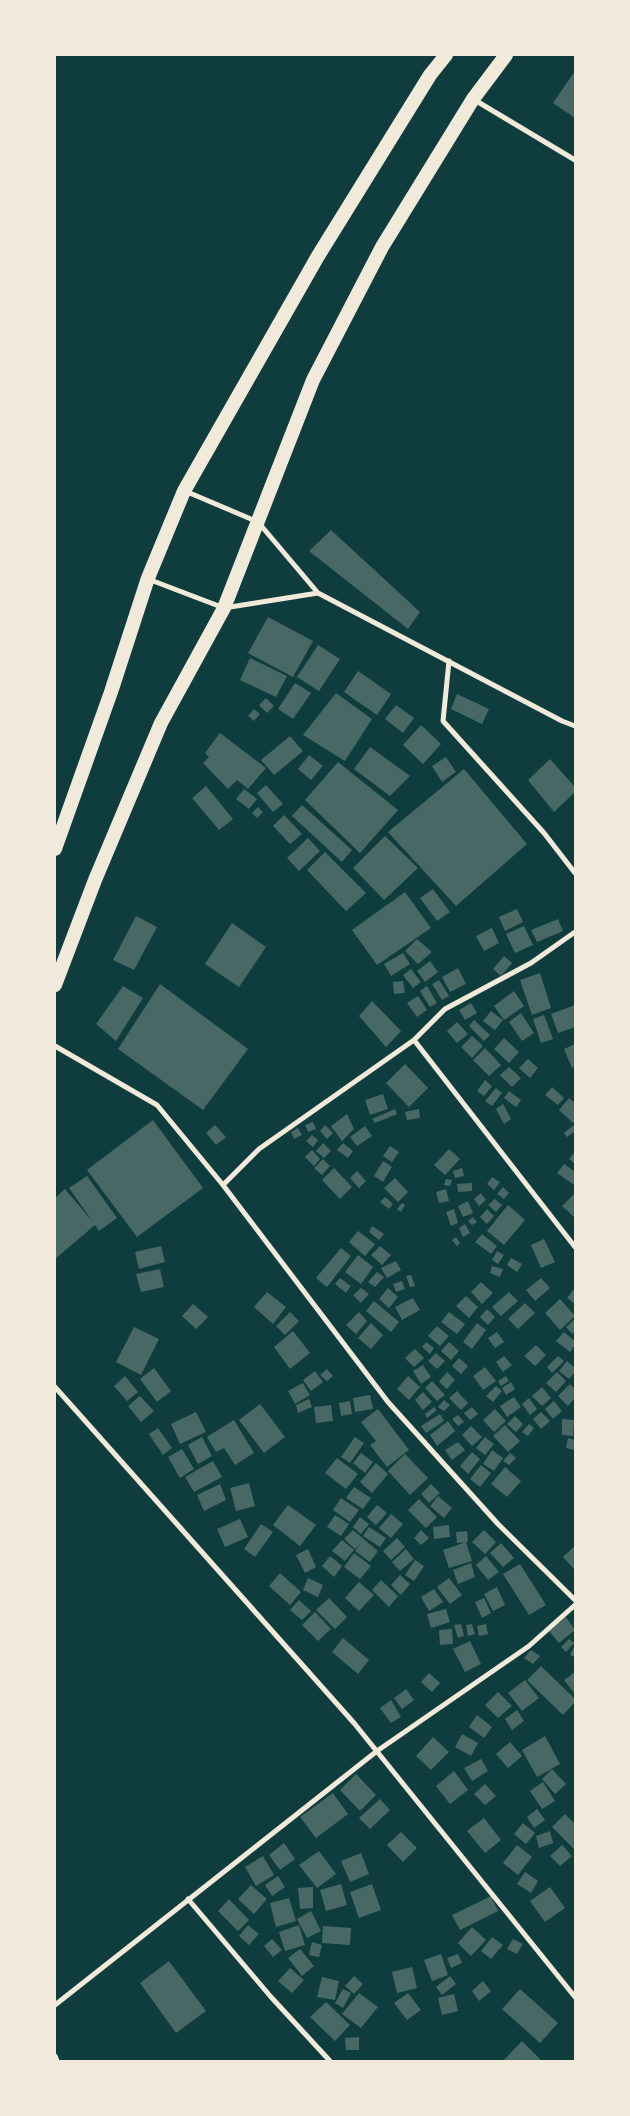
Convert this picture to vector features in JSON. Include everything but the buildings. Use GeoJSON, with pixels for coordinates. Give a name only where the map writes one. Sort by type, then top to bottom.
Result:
{"type":"FeatureCollection","features":[{"type":"Feature","properties":{"kind":"highway"},"geometry":{"type":"LineString","coordinates":[[55,849],[111,692],[148,578],[184,490],[318,256],[430,75],[446,55]]}},
{"type":"Feature","properties":{"kind":"highway"},"geometry":{"type":"LineString","coordinates":[[55,986],[95,880],[161,723],[224,608],[313,380],[382,247],[472,99],[506,55]]}},
{"type":"Feature","properties":{"kind":"street"},"geometry":{"type":"LineString","coordinates":[[472,99],[575,160]]}},
{"type":"Feature","properties":{"kind":"street"},"geometry":{"type":"LineString","coordinates":[[184,490],[258,522],[318,593],[562,721],[575,726]]}},
{"type":"Feature","properties":{"kind":"street"},"geometry":{"type":"LineString","coordinates":[[148,578],[224,608],[318,593]]}},
{"type":"Feature","properties":{"kind":"street"},"geometry":{"type":"LineString","coordinates":[[449,661],[444,721],[544,833],[575,873]]}},
{"type":"Feature","properties":{"kind":"street"},"geometry":{"type":"LineString","coordinates":[[223,1185],[258,1149],[414,1040],[445,1009],[531,963],[575,932]]}},
{"type":"Feature","properties":{"kind":"street"},"geometry":{"type":"LineString","coordinates":[[414,1040],[575,1247]]}},
{"type":"Feature","properties":{"kind":"street"},"geometry":{"type":"LineString","coordinates":[[55,1046],[157,1106],[223,1185],[388,1402],[498,1524],[575,1600]]}},
{"type":"Feature","properties":{"kind":"street"},"geometry":{"type":"LineString","coordinates":[[55,1387],[377,1751],[575,1997]]}},
{"type":"Feature","properties":{"kind":"street"},"geometry":{"type":"LineString","coordinates":[[55,2005],[377,1751],[529,1646],[575,1605]]}},
{"type":"Feature","properties":{"kind":"street"},"geometry":{"type":"LineString","coordinates":[[188,1899],[271,1997],[330,2061]]}},
{"type":"Feature","properties":{"kind":"street"},"geometry":{"type":"LineString","coordinates":[[55,2056],[58,2061]]}}]}
